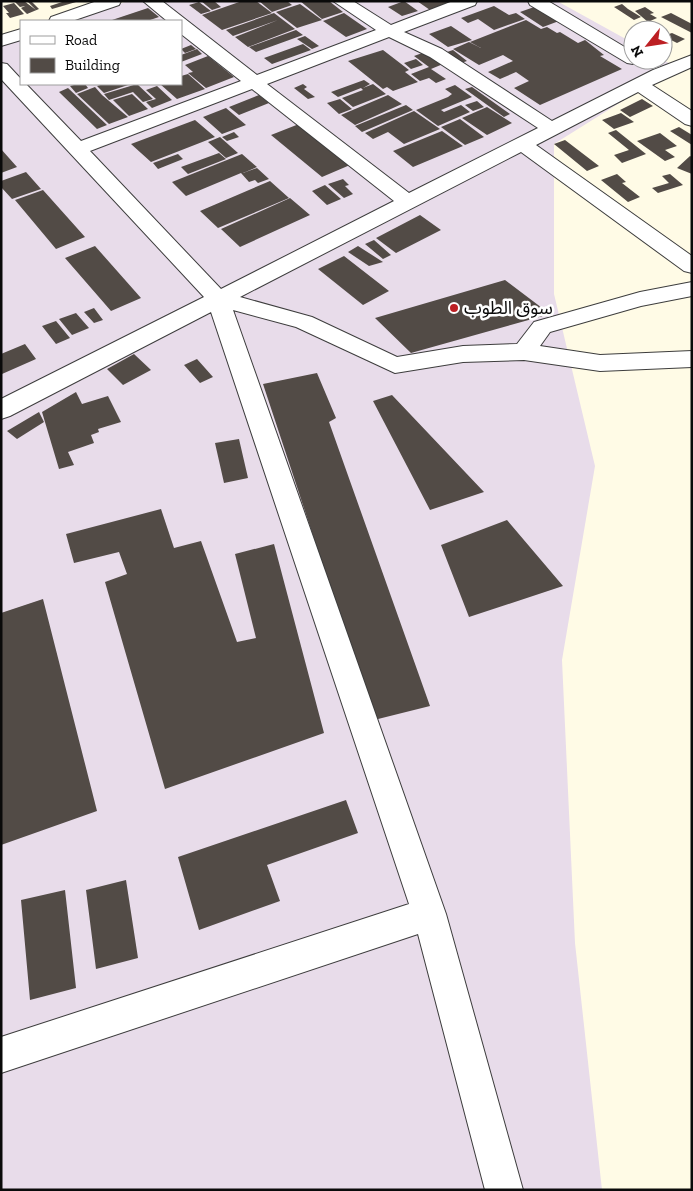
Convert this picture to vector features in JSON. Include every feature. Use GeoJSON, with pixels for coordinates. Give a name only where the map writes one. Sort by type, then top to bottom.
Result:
{"type":"FeatureCollection","features":[{"type":"Feature","properties":{"kind":"street"},"geometry":{"type":"LineString","coordinates":[[151,1],[176,20]]}},
{"type":"Feature","properties":{"kind":"street"},"geometry":{"type":"LineString","coordinates":[[341,1],[389,31],[436,53],[552,129]]}},
{"type":"Feature","properties":{"kind":"street"},"geometry":{"type":"LineString","coordinates":[[78,149],[469,1]]}},
{"type":"Feature","properties":{"kind":"street"},"geometry":{"type":"LineString","coordinates":[[536,1],[623,53]]}},
{"type":"Feature","properties":{"kind":"street"},"geometry":{"type":"LineString","coordinates":[[58,20],[100,3]]}},
{"type":"Feature","properties":{"kind":"street"},"geometry":{"type":"LineString","coordinates":[[182,26],[408,202]]}},
{"type":"Feature","properties":{"kind":"street"},"geometry":{"type":"LineString","coordinates":[[1,41],[20,34]]}},
{"type":"Feature","properties":{"kind":"street"},"geometry":{"type":"LineString","coordinates":[[1,410],[639,84],[692,60]]}},
{"type":"Feature","properties":{"kind":"street"},"geometry":{"type":"LineString","coordinates":[[1,68],[218,299],[429,914],[504,1190]]}},
{"type":"Feature","properties":{"kind":"street"},"geometry":{"type":"LineString","coordinates":[[652,70],[659,74]]}},
{"type":"Feature","properties":{"kind":"street"},"geometry":{"type":"LineString","coordinates":[[639,84],[692,120]]}},
{"type":"Feature","properties":{"kind":"street"},"geometry":{"type":"LineString","coordinates":[[522,144],[692,266]]}},
{"type":"Feature","properties":{"kind":"street"},"geometry":{"type":"LineString","coordinates":[[524,352],[542,327],[640,299],[692,289]]}},
{"type":"Feature","properties":{"kind":"street"},"geometry":{"type":"LineString","coordinates":[[218,299],[304,322],[395,365],[463,354],[524,352],[600,364],[692,359]]}},
{"type":"Feature","properties":{"kind":"street"},"geometry":{"type":"LineString","coordinates":[[1,1054],[429,914]]}},
{"type":"Feature","properties":{"kind":"shaded area"},"geometry":{"type":"Polygon","coordinates":[[[128,1],[557,1],[623,37],[623,70],[672,70],[554,144],[554,294],[595,466],[562,660],[575,943],[602,1190],[1,1190],[1,46],[20,39],[20,85],[182,85],[182,20],[74,20],[128,1]]]}},
{"type":"Feature","properties":{"kind":"building"},"geometry":{"type":"Polygon","coordinates":[[[24,1],[36,10],[27,1],[31,1],[39,9],[27,14],[21,8],[25,6],[20,7],[15,2],[24,1]]]}},
{"type":"Feature","properties":{"kind":"building"},"geometry":{"type":"Polygon","coordinates":[[[61,1],[76,2],[52,9],[50,6],[61,1]]]}},
{"type":"Feature","properties":{"kind":"building"},"geometry":{"type":"Polygon","coordinates":[[[201,1],[214,1],[221,7],[212,10],[201,1]]]}},
{"type":"Feature","properties":{"kind":"building"},"geometry":{"type":"Polygon","coordinates":[[[242,1],[256,1],[272,13],[222,30],[202,15],[242,1]]]}},
{"type":"Feature","properties":{"kind":"building"},"geometry":{"type":"Polygon","coordinates":[[[259,1],[287,1],[292,5],[272,12],[259,1]]]}},
{"type":"Feature","properties":{"kind":"building"},"geometry":{"type":"Polygon","coordinates":[[[300,1],[329,1],[343,12],[322,19],[300,1]]]}},
{"type":"Feature","properties":{"kind":"building"},"geometry":{"type":"Polygon","coordinates":[[[404,1],[418,11],[402,16],[388,7],[404,1]]]}},
{"type":"Feature","properties":{"kind":"building"},"geometry":{"type":"Polygon","coordinates":[[[417,1],[453,1],[453,2],[430,10],[417,1]]]}},
{"type":"Feature","properties":{"kind":"building"},"geometry":{"type":"Polygon","coordinates":[[[199,2],[211,11],[201,14],[189,5],[199,2]]]}},
{"type":"Feature","properties":{"kind":"building"},"geometry":{"type":"Polygon","coordinates":[[[14,3],[24,14],[10,18],[6,13],[9,13],[3,6],[14,3]]]}},
{"type":"Feature","properties":{"kind":"building"},"geometry":{"type":"Polygon","coordinates":[[[300,4],[322,20],[297,28],[276,12],[300,4]]]}},
{"type":"Feature","properties":{"kind":"building"},"geometry":{"type":"Polygon","coordinates":[[[622,4],[641,17],[634,20],[614,7],[622,4]]]}},
{"type":"Feature","properties":{"kind":"building"},"geometry":{"type":"Polygon","coordinates":[[[494,6],[509,15],[516,13],[525,19],[494,30],[478,19],[468,23],[461,18],[494,6]]]}},
{"type":"Feature","properties":{"kind":"building"},"geometry":{"type":"Polygon","coordinates":[[[537,6],[559,21],[543,27],[520,12],[537,6]]]}},
{"type":"Feature","properties":{"kind":"building"},"geometry":{"type":"Polygon","coordinates":[[[645,7],[654,13],[650,14],[657,18],[646,20],[635,11],[645,7]]]}},
{"type":"Feature","properties":{"kind":"building"},"geometry":{"type":"Polygon","coordinates":[[[148,8],[159,17],[150,20],[112,20],[148,8]]]}},
{"type":"Feature","properties":{"kind":"building"},"geometry":{"type":"Polygon","coordinates":[[[274,13],[295,29],[248,47],[235,37],[278,20],[233,36],[226,30],[274,13]]]}},
{"type":"Feature","properties":{"kind":"building"},"geometry":{"type":"Polygon","coordinates":[[[344,13],[367,29],[346,37],[323,21],[344,13]]]}},
{"type":"Feature","properties":{"kind":"building"},"geometry":{"type":"Polygon","coordinates":[[[671,13],[692,24],[692,33],[673,23],[673,20],[667,20],[661,17],[671,13]]]}},
{"type":"Feature","properties":{"kind":"building"},"geometry":{"type":"Polygon","coordinates":[[[526,20],[541,29],[547,27],[557,33],[560,32],[578,43],[585,40],[604,55],[600,56],[622,69],[540,105],[514,88],[529,81],[516,72],[500,79],[488,72],[513,61],[503,55],[479,65],[453,49],[469,42],[481,48],[470,42],[526,20]]]}},
{"type":"Feature","properties":{"kind":"building"},"geometry":{"type":"Polygon","coordinates":[[[451,26],[472,40],[448,47],[429,34],[451,26]]]}},
{"type":"Feature","properties":{"kind":"building"},"geometry":{"type":"Polygon","coordinates":[[[296,30],[303,35],[256,52],[249,47],[296,30]]]}},
{"type":"Feature","properties":{"kind":"building"},"geometry":{"type":"Polygon","coordinates":[[[673,33],[685,39],[677,43],[673,41],[673,33]]]}},
{"type":"Feature","properties":{"kind":"building"},"geometry":{"type":"Polygon","coordinates":[[[305,36],[319,46],[312,49],[297,39],[305,36]]]}},
{"type":"Feature","properties":{"kind":"building"},"geometry":{"type":"Polygon","coordinates":[[[303,44],[311,50],[272,64],[264,58],[303,44]]]}},
{"type":"Feature","properties":{"kind":"building"},"geometry":{"type":"Polygon","coordinates":[[[191,45],[196,49],[185,53],[182,49],[191,45]]]}},
{"type":"Feature","properties":{"kind":"building"},"geometry":{"type":"Polygon","coordinates":[[[197,49],[202,54],[182,62],[182,55],[197,49]]]}},
{"type":"Feature","properties":{"kind":"building"},"geometry":{"type":"Polygon","coordinates":[[[383,50],[409,70],[405,72],[418,82],[393,91],[387,87],[383,89],[348,61],[383,50]]]}},
{"type":"Feature","properties":{"kind":"building"},"geometry":{"type":"Polygon","coordinates":[[[453,50],[467,61],[461,63],[447,52],[453,50]]]}},
{"type":"Feature","properties":{"kind":"building"},"geometry":{"type":"Polygon","coordinates":[[[425,52],[443,64],[431,69],[446,79],[436,83],[429,78],[420,81],[411,74],[429,67],[414,56],[425,52]]]}},
{"type":"Feature","properties":{"kind":"building"},"geometry":{"type":"Polygon","coordinates":[[[208,56],[234,77],[206,88],[188,73],[193,72],[185,65],[208,56]]]}},
{"type":"Feature","properties":{"kind":"building"},"geometry":{"type":"Polygon","coordinates":[[[416,59],[423,65],[411,69],[404,63],[416,59]]]}},
{"type":"Feature","properties":{"kind":"building"},"geometry":{"type":"Polygon","coordinates":[[[188,74],[205,89],[177,99],[161,85],[182,85],[182,76],[188,74]]]}},
{"type":"Feature","properties":{"kind":"building"},"geometry":{"type":"Polygon","coordinates":[[[364,80],[370,84],[363,88],[373,84],[386,94],[353,107],[342,98],[363,90],[361,88],[338,97],[331,92],[364,80]]]}},
{"type":"Feature","properties":{"kind":"building"},"geometry":{"type":"Polygon","coordinates":[[[303,84],[307,87],[304,89],[315,97],[308,99],[294,88],[303,84]]]}},
{"type":"Feature","properties":{"kind":"building"},"geometry":{"type":"Polygon","coordinates":[[[86,85],[88,88],[76,93],[70,86],[86,85]]]}},
{"type":"Feature","properties":{"kind":"building"},"geometry":{"type":"Polygon","coordinates":[[[100,85],[128,85],[104,93],[97,86],[100,85]]]}},
{"type":"Feature","properties":{"kind":"building"},"geometry":{"type":"Polygon","coordinates":[[[138,85],[153,99],[143,102],[133,92],[109,100],[104,94],[138,85]]]}},
{"type":"Feature","properties":{"kind":"building"},"geometry":{"type":"Polygon","coordinates":[[[455,85],[472,97],[441,110],[444,112],[461,105],[470,112],[438,126],[416,110],[448,97],[452,94],[445,89],[455,85]]]}},
{"type":"Feature","properties":{"kind":"building"},"geometry":{"type":"Polygon","coordinates":[[[157,86],[172,100],[152,108],[146,102],[156,99],[146,90],[157,86]]]}},
{"type":"Feature","properties":{"kind":"building"},"geometry":{"type":"Polygon","coordinates":[[[95,87],[128,117],[109,124],[77,94],[95,87]]]}},
{"type":"Feature","properties":{"kind":"building"},"geometry":{"type":"Polygon","coordinates":[[[472,87],[510,114],[504,117],[465,89],[472,87]]]}},
{"type":"Feature","properties":{"kind":"building"},"geometry":{"type":"Polygon","coordinates":[[[68,88],[107,125],[97,129],[59,92],[68,88]]]}},
{"type":"Feature","properties":{"kind":"building"},"geometry":{"type":"Polygon","coordinates":[[[132,94],[148,109],[129,116],[113,100],[132,94]]]}},
{"type":"Feature","properties":{"kind":"building"},"geometry":{"type":"Polygon","coordinates":[[[259,95],[269,103],[239,115],[229,107],[259,95]]]}},
{"type":"Feature","properties":{"kind":"building"},"geometry":{"type":"Polygon","coordinates":[[[388,95],[402,104],[355,125],[341,115],[388,95]]]}},
{"type":"Feature","properties":{"kind":"building"},"geometry":{"type":"Polygon","coordinates":[[[340,99],[352,109],[339,114],[327,103],[340,99]]]}},
{"type":"Feature","properties":{"kind":"building"},"geometry":{"type":"Polygon","coordinates":[[[642,99],[653,106],[630,117],[620,110],[642,99]]]}},
{"type":"Feature","properties":{"kind":"building"},"geometry":{"type":"Polygon","coordinates":[[[477,101],[484,107],[473,111],[465,105],[477,101]]]}},
{"type":"Feature","properties":{"kind":"building"},"geometry":{"type":"Polygon","coordinates":[[[406,105],[413,110],[362,132],[355,126],[406,105]]]}},
{"type":"Feature","properties":{"kind":"building"},"geometry":{"type":"Polygon","coordinates":[[[487,107],[512,123],[487,135],[462,118],[487,107]]]}},
{"type":"Feature","properties":{"kind":"building"},"geometry":{"type":"Polygon","coordinates":[[[226,108],[246,125],[222,134],[203,117],[226,108]]]}},
{"type":"Feature","properties":{"kind":"building"},"geometry":{"type":"Polygon","coordinates":[[[414,111],[440,129],[404,144],[388,132],[373,139],[365,133],[414,111]]]}},
{"type":"Feature","properties":{"kind":"building"},"geometry":{"type":"Polygon","coordinates":[[[621,113],[634,122],[614,129],[602,120],[621,113]]]}},
{"type":"Feature","properties":{"kind":"building"},"geometry":{"type":"Polygon","coordinates":[[[460,119],[484,137],[465,145],[441,127],[460,119]]]}},
{"type":"Feature","properties":{"kind":"building"},"geometry":{"type":"Polygon","coordinates":[[[195,120],[215,137],[151,162],[131,144],[195,120]]]}},
{"type":"Feature","properties":{"kind":"building"},"geometry":{"type":"Polygon","coordinates":[[[299,124],[350,165],[322,177],[271,135],[299,124]]]}},
{"type":"Feature","properties":{"kind":"building"},"geometry":{"type":"Polygon","coordinates":[[[679,127],[692,135],[692,145],[670,131],[679,127]]]}},
{"type":"Feature","properties":{"kind":"building"},"geometry":{"type":"Polygon","coordinates":[[[616,130],[646,154],[622,163],[614,155],[629,150],[608,133],[616,130]]]}},
{"type":"Feature","properties":{"kind":"building"},"geometry":{"type":"Polygon","coordinates":[[[442,131],[463,146],[413,167],[393,151],[442,131]]]}},
{"type":"Feature","properties":{"kind":"building"},"geometry":{"type":"Polygon","coordinates":[[[234,132],[239,137],[227,141],[222,137],[234,132]]]}},
{"type":"Feature","properties":{"kind":"building"},"geometry":{"type":"Polygon","coordinates":[[[660,133],[677,146],[665,150],[675,157],[665,161],[637,141],[660,133]]]}},
{"type":"Feature","properties":{"kind":"building"},"geometry":{"type":"Polygon","coordinates":[[[220,137],[238,153],[226,158],[208,142],[220,137]]]}},
{"type":"Feature","properties":{"kind":"building"},"geometry":{"type":"Polygon","coordinates":[[[565,140],[599,166],[587,171],[554,144],[565,140]]]}},
{"type":"Feature","properties":{"kind":"building"},"geometry":{"type":"Polygon","coordinates":[[[1,149],[17,167],[1,173],[1,149]]]}},
{"type":"Feature","properties":{"kind":"building"},"geometry":{"type":"Polygon","coordinates":[[[219,153],[226,159],[188,174],[181,167],[219,153]]]}},
{"type":"Feature","properties":{"kind":"building"},"geometry":{"type":"Polygon","coordinates":[[[178,154],[183,159],[158,169],[153,163],[178,154]]]}},
{"type":"Feature","properties":{"kind":"building"},"geometry":{"type":"Polygon","coordinates":[[[242,154],[257,167],[243,173],[257,168],[269,179],[258,183],[255,180],[249,182],[241,173],[186,196],[172,182],[242,154]]]}},
{"type":"Feature","properties":{"kind":"building"},"geometry":{"type":"Polygon","coordinates":[[[690,156],[692,157],[692,174],[677,168],[690,156]]]}},
{"type":"Feature","properties":{"kind":"building"},"geometry":{"type":"Polygon","coordinates":[[[26,172],[41,189],[12,199],[1,187],[1,181],[26,172]]]}},
{"type":"Feature","properties":{"kind":"building"},"geometry":{"type":"Polygon","coordinates":[[[617,174],[626,182],[622,183],[640,197],[628,202],[601,180],[617,174]]]}},
{"type":"Feature","properties":{"kind":"building"},"geometry":{"type":"Polygon","coordinates":[[[670,174],[683,185],[658,193],[652,188],[669,183],[662,176],[670,174]]]}},
{"type":"Feature","properties":{"kind":"building"},"geometry":{"type":"Polygon","coordinates":[[[343,179],[349,185],[345,186],[353,194],[344,198],[328,184],[343,179]]]}},
{"type":"Feature","properties":{"kind":"building"},"geometry":{"type":"Polygon","coordinates":[[[270,181],[289,198],[218,228],[200,211],[270,181]]]}},
{"type":"Feature","properties":{"kind":"building"},"geometry":{"type":"Polygon","coordinates":[[[325,185],[341,199],[327,205],[312,191],[325,185]]]}},
{"type":"Feature","properties":{"kind":"building"},"geometry":{"type":"Polygon","coordinates":[[[43,190],[85,237],[56,249],[15,200],[43,190]]]}},
{"type":"Feature","properties":{"kind":"building"},"geometry":{"type":"Polygon","coordinates":[[[290,198],[310,215],[240,247],[221,229],[290,198]]]}},
{"type":"Feature","properties":{"kind":"building"},"geometry":{"type":"Polygon","coordinates":[[[420,215],[441,230],[396,253],[376,238],[420,215]]]}},
{"type":"Feature","properties":{"kind":"building"},"geometry":{"type":"Polygon","coordinates":[[[374,240],[391,255],[383,259],[365,244],[374,240]]]}},
{"type":"Feature","properties":{"kind":"building"},"geometry":{"type":"Polygon","coordinates":[[[95,246],[141,298],[111,311],[65,258],[95,246]]]}},
{"type":"Feature","properties":{"kind":"building"},"geometry":{"type":"Polygon","coordinates":[[[358,246],[383,262],[369,266],[348,252],[358,246]]]}},
{"type":"Feature","properties":{"kind":"building"},"geometry":{"type":"Polygon","coordinates":[[[344,256],[389,291],[363,305],[318,269],[344,256]]]}},
{"type":"Feature","properties":{"kind":"building"},"geometry":{"type":"Polygon","coordinates":[[[505,280],[550,314],[411,353],[375,318],[505,280]]]}},
{"type":"Feature","properties":{"kind":"building"},"geometry":{"type":"Polygon","coordinates":[[[94,308],[103,320],[94,323],[84,312],[94,308]]]}},
{"type":"Feature","properties":{"kind":"building"},"geometry":{"type":"Polygon","coordinates":[[[76,313],[89,328],[72,335],[59,319],[76,313]]]}},
{"type":"Feature","properties":{"kind":"building"},"geometry":{"type":"Polygon","coordinates":[[[56,321],[70,338],[56,344],[42,326],[56,321]]]}},
{"type":"Feature","properties":{"kind":"building"},"geometry":{"type":"Polygon","coordinates":[[[25,344],[36,359],[2,374],[1,354],[25,344]]]}},
{"type":"Feature","properties":{"kind":"building"},"geometry":{"type":"Polygon","coordinates":[[[134,354],[151,370],[123,385],[107,369],[134,354]]]}},
{"type":"Feature","properties":{"kind":"building"},"geometry":{"type":"Polygon","coordinates":[[[197,359],[213,377],[200,383],[184,365],[197,359]]]}},
{"type":"Feature","properties":{"kind":"building"},"geometry":{"type":"Polygon","coordinates":[[[317,373],[336,418],[329,422],[430,706],[374,720],[263,384],[317,373]]]}},
{"type":"Feature","properties":{"kind":"building"},"geometry":{"type":"Polygon","coordinates":[[[76,392],[82,404],[108,396],[121,422],[98,429],[99,432],[91,435],[94,443],[68,452],[74,465],[59,469],[42,412],[76,392]]]}},
{"type":"Feature","properties":{"kind":"building"},"geometry":{"type":"Polygon","coordinates":[[[392,395],[484,492],[430,510],[373,401],[392,395]]]}},
{"type":"Feature","properties":{"kind":"building"},"geometry":{"type":"Polygon","coordinates":[[[39,412],[44,422],[17,439],[7,431],[39,412]]]}},
{"type":"Feature","properties":{"kind":"building"},"geometry":{"type":"Polygon","coordinates":[[[239,439],[248,478],[224,483],[215,443],[239,439]]]}},
{"type":"Feature","properties":{"kind":"building"},"geometry":{"type":"Polygon","coordinates":[[[161,509],[174,548],[201,541],[237,642],[256,638],[235,554],[274,544],[324,733],[165,789],[105,582],[127,574],[119,552],[74,563],[66,534],[161,509]]]}},
{"type":"Feature","properties":{"kind":"building"},"geometry":{"type":"Polygon","coordinates":[[[507,520],[563,586],[469,617],[441,545],[507,520]]]}},
{"type":"Feature","properties":{"kind":"building"},"geometry":{"type":"Polygon","coordinates":[[[43,599],[97,811],[1,845],[1,613],[43,599]]]}},
{"type":"Feature","properties":{"kind":"building"},"geometry":{"type":"Polygon","coordinates":[[[346,800],[358,833],[267,865],[280,901],[199,930],[178,857],[346,800]]]}},
{"type":"Feature","properties":{"kind":"building"},"geometry":{"type":"Polygon","coordinates":[[[126,880],[138,958],[96,969],[86,890],[126,880]]]}},
{"type":"Feature","properties":{"kind":"building"},"geometry":{"type":"Polygon","coordinates":[[[65,890],[76,988],[30,1000],[21,900],[65,890]]]}},
{"type":"Feature","properties":{"kind":"place","name":"سوق الطوب"},"geometry":{"type":"Point","coordinates":[454,308]}}]}
